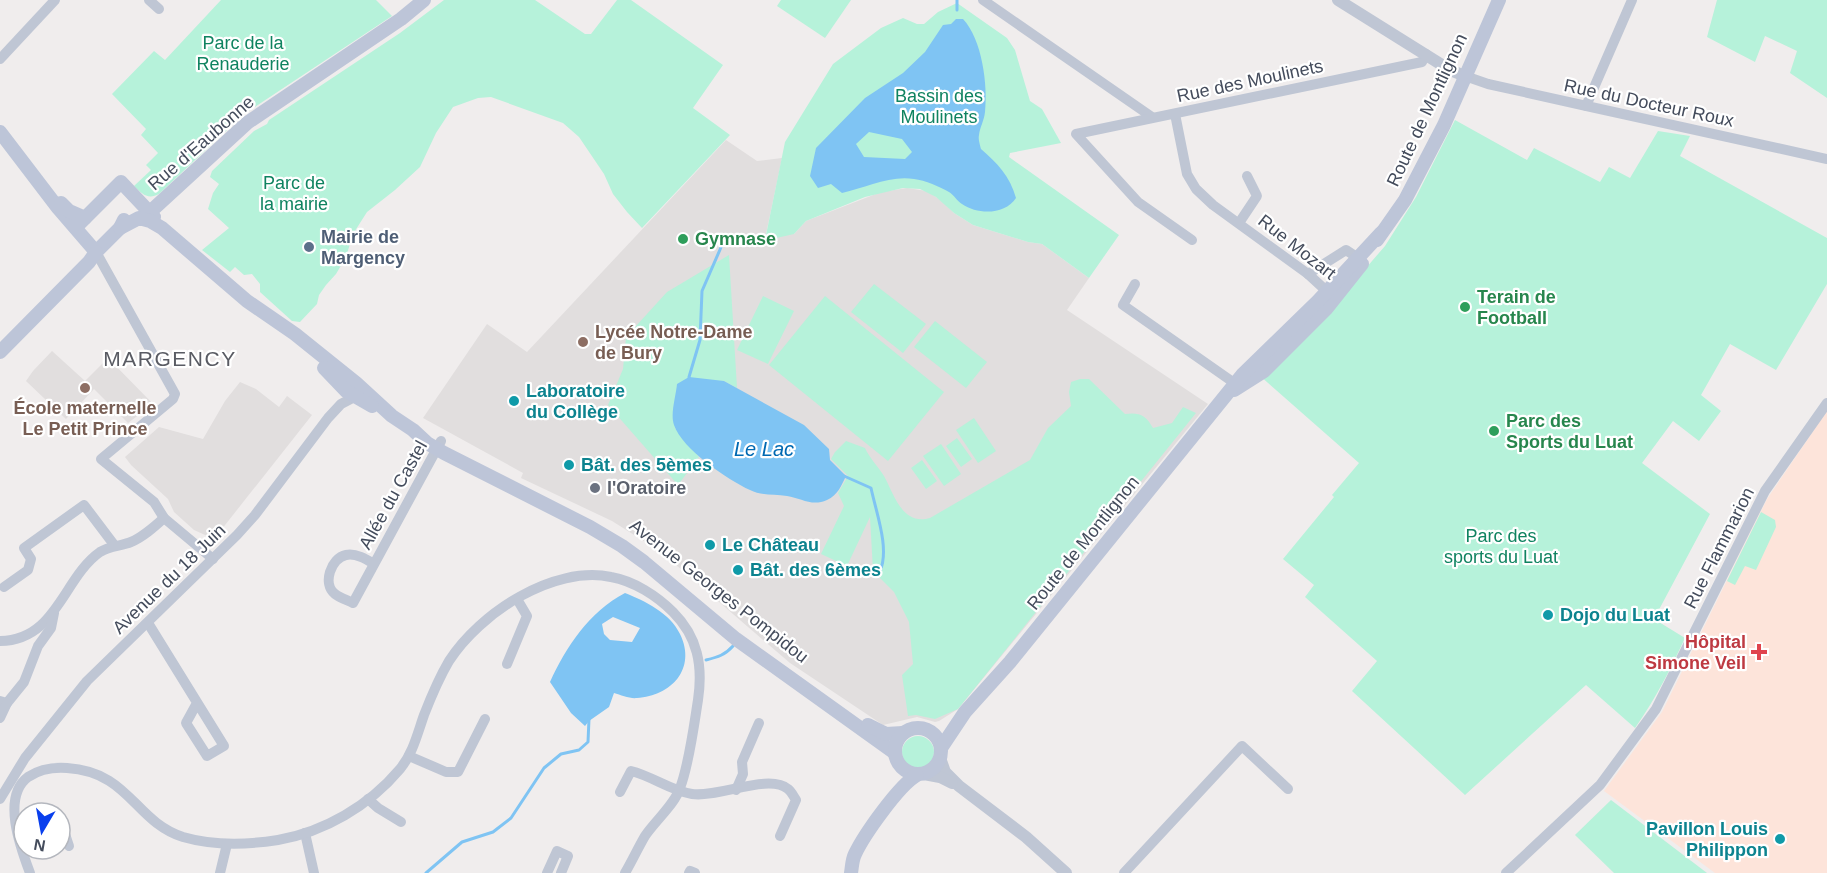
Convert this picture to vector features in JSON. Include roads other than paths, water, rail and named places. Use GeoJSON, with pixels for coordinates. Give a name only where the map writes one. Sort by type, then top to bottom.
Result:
{"type":"FeatureCollection","features":[{"type":"Feature","properties":{"kind":"main road","name":"Rue d'Eaubonne"},"geometry":{"type":"LineString","coordinates":[[150,212],[247,123],[401,19],[424,0]]}},
{"type":"Feature","properties":{"kind":"main road","name":"Route de Montlignon"},"geometry":{"type":"LineString","coordinates":[[941,753],[965,712],[1010,662],[1227,394],[1238,385],[1264,371],[1366,259],[1381,233],[1405,200],[1444,125],[1499,0]]}},
{"type":"Feature","properties":{"kind":"main road"},"geometry":{"type":"LineString","coordinates":[[0,122],[62,204],[80,223],[96,252]]}},
{"type":"Feature","properties":{"kind":"main road"},"geometry":{"type":"LineString","coordinates":[[0,132],[58,208],[80,223]]}},
{"type":"Feature","properties":{"kind":"main road","name":"Avenue Georges Pompidou"},"geometry":{"type":"LineString","coordinates":[[80,223],[121,182],[162,228]]}},
{"type":"Feature","properties":{"kind":"main road","name":"Avenue Georges Pompidou"},"geometry":{"type":"LineString","coordinates":[[0,352],[89,262],[132,213],[141,210],[150,212]]}},
{"type":"Feature","properties":{"kind":"main road","name":"Avenue Georges Pompidou"},"geometry":{"type":"LineString","coordinates":[[120,228],[140,218],[162,228],[247,301],[280,325],[291,339],[379,411],[392,416],[439,445],[601,533],[644,562],[736,639],[896,758]]}},
{"type":"Feature","properties":{"kind":"main road","name":"Route de Montlignon"},"geometry":{"type":"LineString","coordinates":[[1331,295],[1358,258],[1381,233]]}},
{"type":"Feature","properties":{"kind":"main road","name":"Avenue Georges Pompidou"},"geometry":{"type":"LineString","coordinates":[[439,445],[624,539],[644,552],[765,653],[878,731],[891,734],[903,733]]}},
{"type":"Feature","properties":{"kind":"main road","name":"Route de Montlignon"},"geometry":{"type":"LineString","coordinates":[[927,730],[944,726],[965,712]]}},
{"type":"Feature","properties":{"kind":"main road"},"geometry":{"type":"LineString","coordinates":[[838,873],[852,866],[858,848],[890,802],[920,774],[935,767],[941,753],[936,737],[927,730],[915,728],[903,733],[896,742],[897,783],[890,802]]}},
{"type":"Feature","properties":{"kind":"main road"},"geometry":{"type":"LineString","coordinates":[[896,758],[906,771],[920,774]]}},
{"type":"Feature","properties":{"kind":"street"},"geometry":{"type":"LineString","coordinates":[[0,59],[55,0]]}},
{"type":"Feature","properties":{"kind":"street"},"geometry":{"type":"LineString","coordinates":[[149,0],[159,9]]}},
{"type":"Feature","properties":{"kind":"street"},"geometry":{"type":"LineString","coordinates":[[983,0],[1152,117]]}},
{"type":"Feature","properties":{"kind":"street"},"geometry":{"type":"LineString","coordinates":[[1338,0],[1351,3],[1450,70],[1465,76]]}},
{"type":"Feature","properties":{"kind":"street"},"geometry":{"type":"LineString","coordinates":[[1586,106],[1630,5]]}},
{"type":"Feature","properties":{"kind":"street","name":"Rue des Moulinets"},"geometry":{"type":"LineString","coordinates":[[1192,240],[1138,201],[1076,135],[1152,117],[1422,62],[1426,54]]}},
{"type":"Feature","properties":{"kind":"street","name":"Rue du Docteur Roux"},"geometry":{"type":"LineString","coordinates":[[1465,76],[1488,84],[1827,159]]}},
{"type":"Feature","properties":{"kind":"street","name":"Rue Mozart"},"geometry":{"type":"LineString","coordinates":[[1175,114],[1187,174],[1196,189],[1213,205],[1308,274],[1331,295]]}},
{"type":"Feature","properties":{"kind":"street","name":"Rue Mozart"},"geometry":{"type":"LineString","coordinates":[[1239,223],[1257,196],[1247,176]]}},
{"type":"Feature","properties":{"kind":"street"},"geometry":{"type":"LineString","coordinates":[[1308,274],[1346,250],[1358,258]]}},
{"type":"Feature","properties":{"kind":"street"},"geometry":{"type":"LineString","coordinates":[[96,252],[175,394],[173,399],[101,459],[154,502],[164,518],[213,559]]}},
{"type":"Feature","properties":{"kind":"street"},"geometry":{"type":"LineString","coordinates":[[1135,284],[1123,305],[1238,385]]}},
{"type":"Feature","properties":{"kind":"street"},"geometry":{"type":"LineString","coordinates":[[328,418],[338,397],[351,387]]}},
{"type":"Feature","properties":{"kind":"street","name":"Avenue du 18 Juin"},"geometry":{"type":"LineString","coordinates":[[0,799],[25,758],[87,681],[255,515],[341,404],[351,387]]}},
{"type":"Feature","properties":{"kind":"street","name":"Rue Flammarion"},"geometry":{"type":"LineString","coordinates":[[1506,873],[1600,785],[1656,709],[1765,491],[1827,403]]}},
{"type":"Feature","properties":{"kind":"street","name":"Allée du Castel"},"geometry":{"type":"LineString","coordinates":[[374,564],[359,555],[347,555],[338,559],[329,574],[328,582],[333,594],[353,603],[439,445]]}},
{"type":"Feature","properties":{"kind":"street"},"geometry":{"type":"LineString","coordinates":[[4,587],[28,570],[32,559],[24,548],[84,505],[115,546]]}},
{"type":"Feature","properties":{"kind":"street"},"geometry":{"type":"LineString","coordinates":[[0,640],[12,640],[29,633],[54,613],[87,565],[101,552],[131,542],[148,532],[164,518]]}},
{"type":"Feature","properties":{"kind":"street"},"geometry":{"type":"LineString","coordinates":[[15,801],[19,788],[30,776],[42,770],[57,767],[73,768],[104,776],[117,785],[152,819],[172,832],[204,842],[260,843],[291,838],[305,833],[347,814],[384,787],[410,756],[435,688],[450,660],[475,631],[498,611],[541,585],[574,577],[603,576],[618,578],[635,585],[650,593],[673,612],[689,631],[698,651],[701,680],[680,790],[646,836],[625,873]]}},
{"type":"Feature","properties":{"kind":"street"},"geometry":{"type":"LineString","coordinates":[[507,664],[527,616],[517,599]]}},
{"type":"Feature","properties":{"kind":"street"},"geometry":{"type":"LineString","coordinates":[[0,718],[4,702],[24,682],[38,645],[51,628],[54,613]]}},
{"type":"Feature","properties":{"kind":"street"},"geometry":{"type":"LineString","coordinates":[[148,623],[224,746],[207,756],[186,723],[197,703]]}},
{"type":"Feature","properties":{"kind":"street"},"geometry":{"type":"LineString","coordinates":[[29,633],[38,645]]}},
{"type":"Feature","properties":{"kind":"street"},"geometry":{"type":"LineString","coordinates":[[410,756],[446,772],[458,772],[485,718]]}},
{"type":"Feature","properties":{"kind":"street"},"geometry":{"type":"LineString","coordinates":[[736,789],[743,774],[742,762],[759,723]]}},
{"type":"Feature","properties":{"kind":"street"},"geometry":{"type":"LineString","coordinates":[[1124,873],[1242,746],[1287,789]]}},
{"type":"Feature","properties":{"kind":"street"},"geometry":{"type":"LineString","coordinates":[[941,753],[945,772],[959,786],[1026,837],[1066,873]]}},
{"type":"Feature","properties":{"kind":"street"},"geometry":{"type":"LineString","coordinates":[[620,792],[631,771],[691,794],[704,795],[770,783],[789,789],[796,800],[780,836]]}},
{"type":"Feature","properties":{"kind":"street"},"geometry":{"type":"LineString","coordinates":[[920,774],[940,777],[959,786]]}},
{"type":"Feature","properties":{"kind":"street"},"geometry":{"type":"LineString","coordinates":[[368,799],[401,822]]}},
{"type":"Feature","properties":{"kind":"street"},"geometry":{"type":"LineString","coordinates":[[305,833],[314,873]]}},
{"type":"Feature","properties":{"kind":"street"},"geometry":{"type":"LineString","coordinates":[[220,873],[227,844]]}},
{"type":"Feature","properties":{"kind":"street"},"geometry":{"type":"LineString","coordinates":[[547,873],[557,851],[568,856],[561,873]]}},
{"type":"Feature","properties":{"kind":"street"},"geometry":{"type":"LineString","coordinates":[[689,873],[690,871],[695,873]]}},
{"type":"Feature","properties":{"kind":"water","name":"Bassin des Moulinets"},"geometry":{"type":"Polygon","coordinates":[[[956,19],[963,19],[975,38],[986,89],[985,112],[979,137],[980,146],[1007,177],[1016,198],[1005,208],[991,212],[968,208],[951,193],[928,182],[914,179],[887,180],[842,193],[831,184],[818,188],[810,176],[816,148],[865,98],[903,73],[925,52],[943,25],[951,24],[956,19]],[[869,132],[856,144],[864,157],[905,159],[912,152],[902,139],[869,132]]]}},
{"type":"Feature","properties":{"kind":"water","name":"Le Lac"},"geometry":{"type":"Polygon","coordinates":[[[689,377],[724,381],[804,425],[829,449],[830,460],[846,476],[837,493],[827,500],[816,503],[787,496],[759,493],[741,485],[707,463],[686,444],[673,421],[677,384],[689,377]]]}},
{"type":"Feature","properties":{"kind":"water"},"geometry":{"type":"Polygon","coordinates":[[[625,593],[649,604],[670,620],[680,634],[684,647],[683,669],[670,686],[649,696],[637,698],[614,693],[609,707],[585,726],[571,713],[550,682],[571,643],[590,620],[625,593]],[[613,617],[602,624],[604,634],[610,640],[632,642],[640,628],[613,617]]]}},
{"type":"Feature","properties":{"kind":"waterway"},"geometry":{"type":"LineString","coordinates":[[957,0],[957,10]]}},
{"type":"Feature","properties":{"kind":"waterway"},"geometry":{"type":"LineString","coordinates":[[690,380],[700,340],[702,291],[722,245],[729,239]]}},
{"type":"Feature","properties":{"kind":"waterway"},"geometry":{"type":"LineString","coordinates":[[844,476],[871,488],[883,541],[884,552],[880,571]]}},
{"type":"Feature","properties":{"kind":"waterway"},"geometry":{"type":"LineString","coordinates":[[706,660],[727,652],[733,646]]}},
{"type":"Feature","properties":{"kind":"waterway"},"geometry":{"type":"LineString","coordinates":[[426,873],[462,842],[493,832],[511,818],[544,768],[561,754],[579,750],[588,742],[589,719]]}},
{"type":"Feature","properties":{"kind":"place","name":"Gymnase"},"geometry":{"type":"Point","coordinates":[683,239]}},
{"type":"Feature","properties":{"kind":"place","name":"Mairie de Margency"},"geometry":{"type":"Point","coordinates":[309,247]}},
{"type":"Feature","properties":{"kind":"place","name":"Terain de Football"},"geometry":{"type":"Point","coordinates":[1465,307]}},
{"type":"Feature","properties":{"kind":"place","name":"Lycée Notre-Dame de Bury"},"geometry":{"type":"Point","coordinates":[583,342]}},
{"type":"Feature","properties":{"kind":"place","name":"École maternelle Le Petit Prince"},"geometry":{"type":"Point","coordinates":[85,388]}},
{"type":"Feature","properties":{"kind":"place","name":"Laboratoire du Collège"},"geometry":{"type":"Point","coordinates":[514,401]}},
{"type":"Feature","properties":{"kind":"place","name":"Parc des Sports du Luat"},"geometry":{"type":"Point","coordinates":[1494,431]}},
{"type":"Feature","properties":{"kind":"place","name":"Bât. des 5èmes"},"geometry":{"type":"Point","coordinates":[569,465]}},
{"type":"Feature","properties":{"kind":"place","name":"l'Oratoire"},"geometry":{"type":"Point","coordinates":[595,488]}},
{"type":"Feature","properties":{"kind":"place","name":"Le Château"},"geometry":{"type":"Point","coordinates":[710,545]}},
{"type":"Feature","properties":{"kind":"place","name":"Bât. des 6èmes"},"geometry":{"type":"Point","coordinates":[738,570]}},
{"type":"Feature","properties":{"kind":"place","name":"Dojo du Luat"},"geometry":{"type":"Point","coordinates":[1548,615]}},
{"type":"Feature","properties":{"kind":"place","name":"Hôpital Simone Veil"},"geometry":{"type":"Point","coordinates":[1759,652]}},
{"type":"Feature","properties":{"kind":"place","name":"Pavillon Louis Philippon"},"geometry":{"type":"Point","coordinates":[1780,839]}},
{"type":"Feature","properties":{"kind":"district","name":"MARGENCY"},"geometry":{"type":"Point","coordinates":[170,358]}},
{"type":"Feature","properties":{"kind":"park label","name":"Parc de la Renauderie"},"geometry":{"type":"Point","coordinates":[243,53]}},
{"type":"Feature","properties":{"kind":"park label","name":"Parc de la mairie"},"geometry":{"type":"Point","coordinates":[294,193]}},
{"type":"Feature","properties":{"kind":"park label","name":"Parc des sports du Luat"},"geometry":{"type":"Point","coordinates":[1501,546]}}]}
